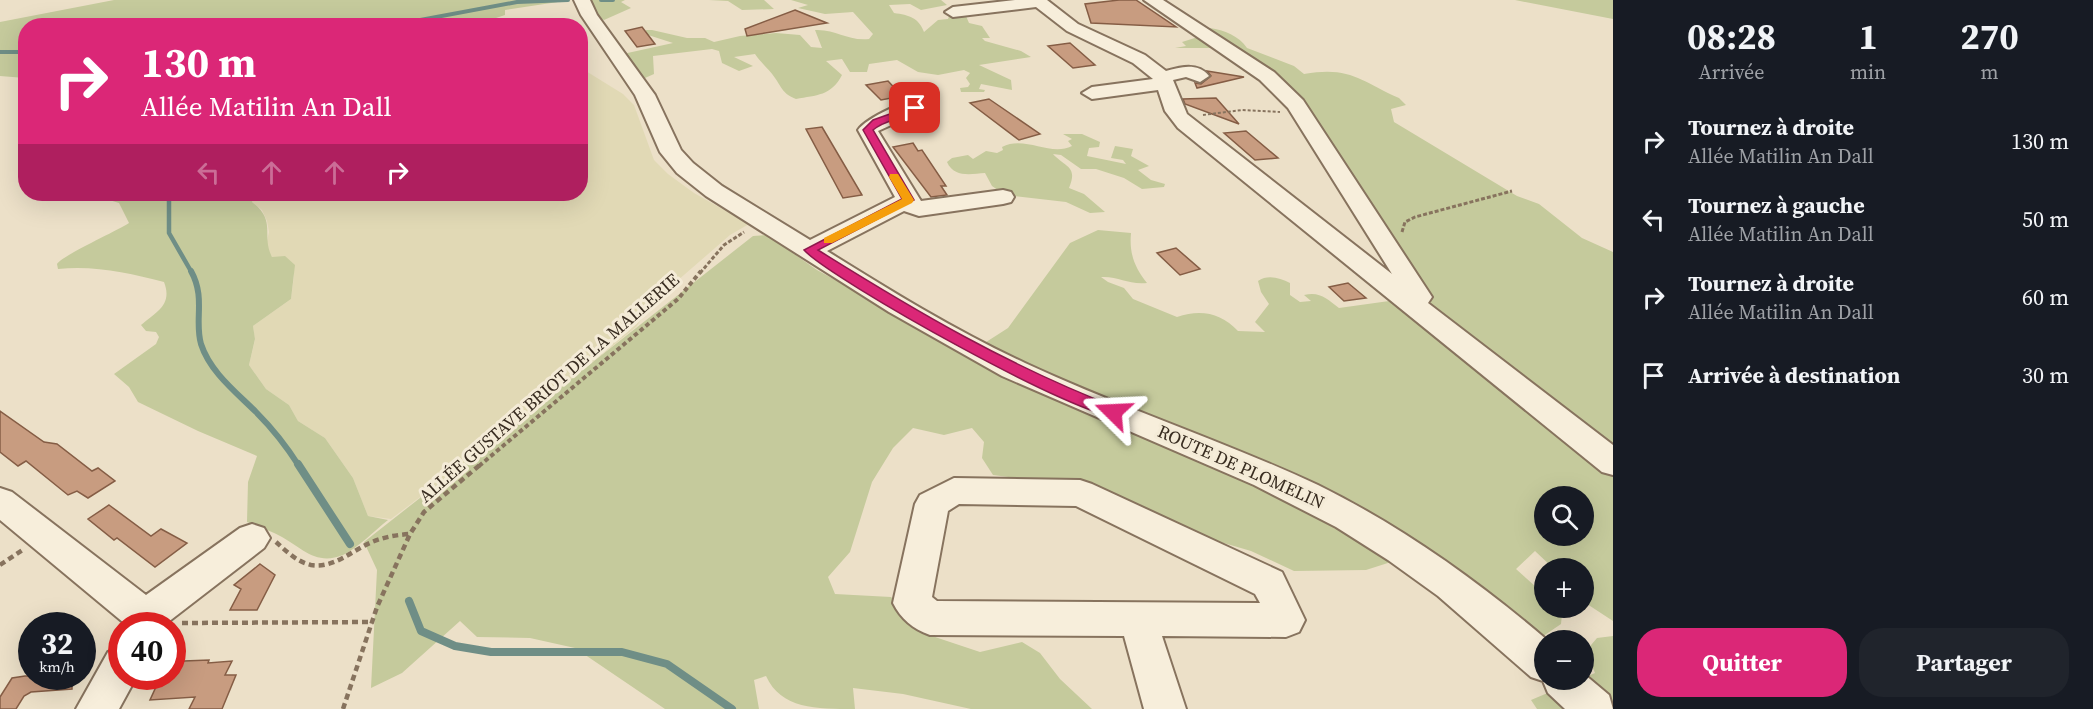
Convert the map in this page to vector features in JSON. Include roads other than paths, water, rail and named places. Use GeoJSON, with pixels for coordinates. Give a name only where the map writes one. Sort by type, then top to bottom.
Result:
{"type":"FeatureCollection","features":[{"type":"Feature","properties":{"kind":"street","name":"ROUTE DE PLOMELIN"},"geometry":{"type":"LineString","coordinates":[[582,0],[589,15],[645,95],[662,139],[675,157],[714,191],[919,319],[1012,369],[1056,390],[1167,433],[1348,516],[1468,598],[1534,655]]}},
{"type":"Feature","properties":{"kind":"street"},"geometry":{"type":"LineString","coordinates":[[1152,0],[1267,76],[1301,112],[1419,297],[1412,306]]}},
{"type":"Feature","properties":{"kind":"street"},"geometry":{"type":"LineString","coordinates":[[953,12],[1038,1],[1078,31],[1142,60],[1164,80],[1173,111],[1178,118],[1412,306],[1613,463]]}},
{"type":"Feature","properties":{"kind":"street"},"geometry":{"type":"LineString","coordinates":[[1092,93],[1164,80],[1187,71],[1200,76]]}},
{"type":"Feature","properties":{"kind":"street"},"geometry":{"type":"LineString","coordinates":[[921,102],[904,114],[877,122],[868,130],[914,208],[1003,197]]}},
{"type":"Feature","properties":{"kind":"street"},"geometry":{"type":"LineString","coordinates":[[810,250],[908,200]]}},
{"type":"Feature","properties":{"kind":"street"},"geometry":{"type":"LineString","coordinates":[[954,491],[1080,493],[1269,583],[1286,621],[1138,619],[930,618],[912,603],[932,504],[954,491]]}},
{"type":"Feature","properties":{"kind":"street"},"geometry":{"type":"LineString","coordinates":[[0,501],[139,612]]}},
{"type":"Feature","properties":{"kind":"street"},"geometry":{"type":"LineString","coordinates":[[157,612],[252,538]]}},
{"type":"Feature","properties":{"kind":"street"},"geometry":{"type":"LineString","coordinates":[[1138,619],[1165,709]]}},
{"type":"Feature","properties":{"kind":"street"},"geometry":{"type":"LineString","coordinates":[[98,709],[108,690]]}},
{"type":"Feature","properties":{"kind":"street"},"geometry":{"type":"LineString","coordinates":[[1573,690],[1594,709]]}},
{"type":"Feature","properties":{"kind":"waterway"},"geometry":{"type":"LineString","coordinates":[[431,18],[517,2],[568,0]]}},
{"type":"Feature","properties":{"kind":"waterway"},"geometry":{"type":"LineString","coordinates":[[601,0],[613,0]]}},
{"type":"Feature","properties":{"kind":"waterway"},"geometry":{"type":"LineString","coordinates":[[0,52],[18,52]]}},
{"type":"Feature","properties":{"kind":"waterway"},"geometry":{"type":"LineString","coordinates":[[169,201],[169,233],[191,272]]}},
{"type":"Feature","properties":{"kind":"waterway"},"geometry":{"type":"LineString","coordinates":[[191,272],[198,290],[199,335],[205,354],[217,373],[273,431],[299,466]]}},
{"type":"Feature","properties":{"kind":"waterway"},"geometry":{"type":"LineString","coordinates":[[298,464],[350,544]]}},
{"type":"Feature","properties":{"kind":"waterway"},"geometry":{"type":"LineString","coordinates":[[409,601],[421,631],[455,646],[491,652],[622,652],[667,664],[732,709]]}}]}
